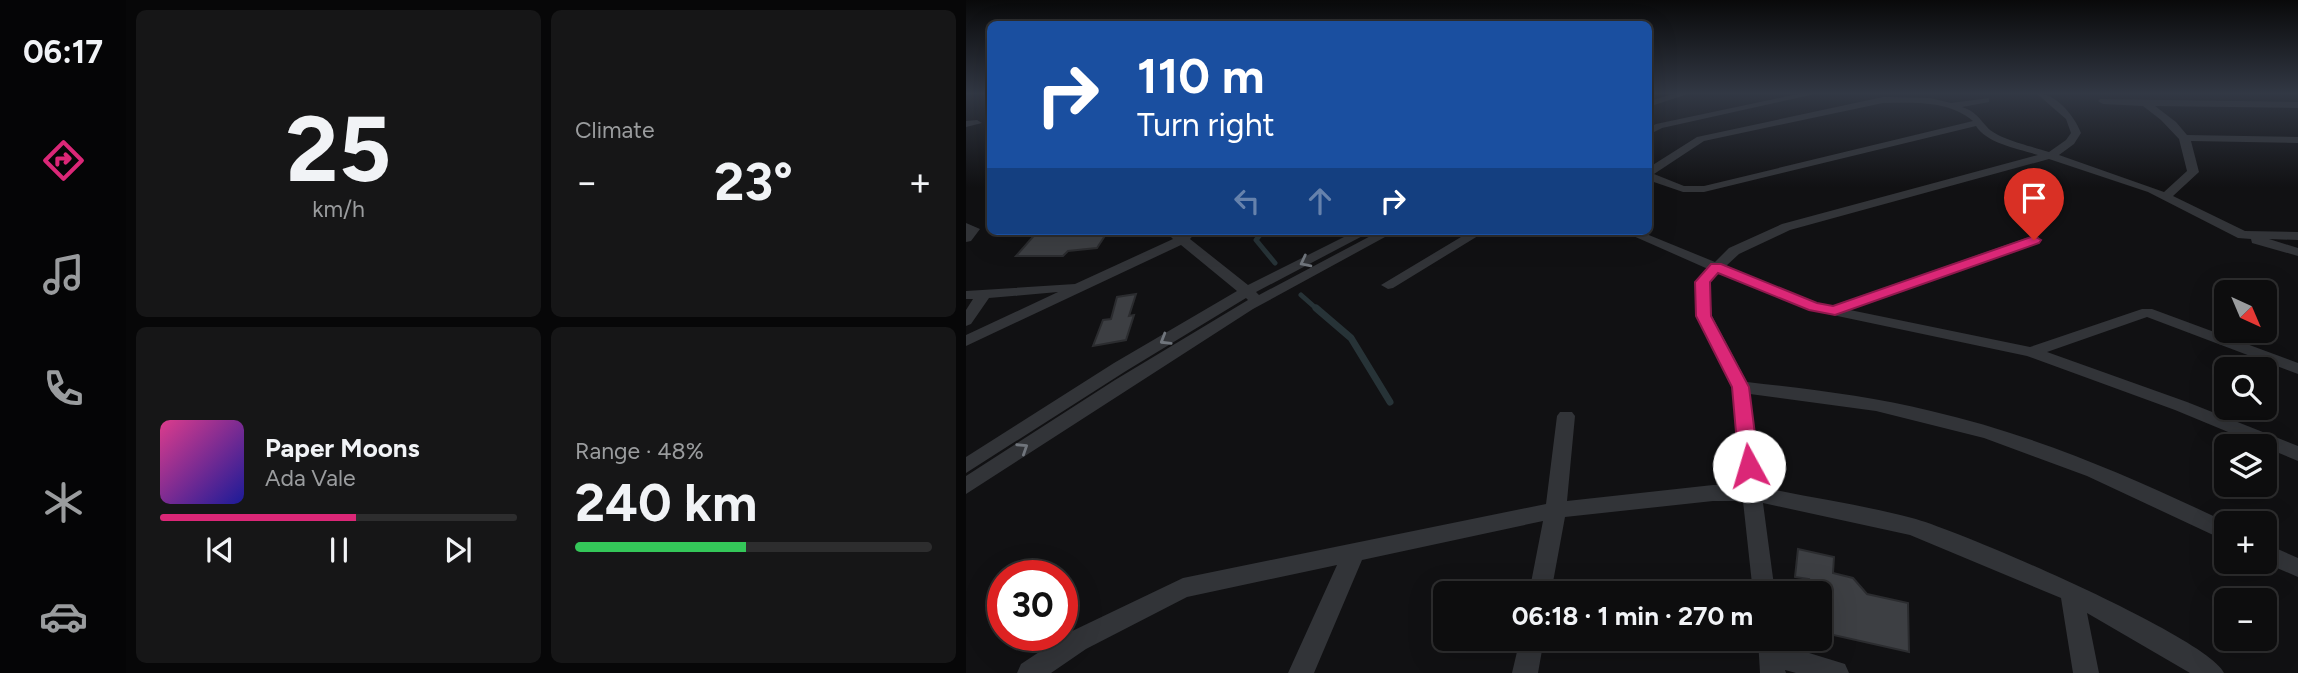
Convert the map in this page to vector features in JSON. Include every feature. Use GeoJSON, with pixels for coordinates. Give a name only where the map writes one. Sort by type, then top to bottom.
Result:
{"type":"FeatureCollection","features":[{"type":"Feature","properties":{"kind":"street"},"geometry":{"type":"LineString","coordinates":[[1652,130],[1667,124]]}},
{"type":"Feature","properties":{"kind":"street"},"geometry":{"type":"LineString","coordinates":[[1652,171],[1701,139],[1769,124]]}},
{"type":"Feature","properties":{"kind":"street"},"geometry":{"type":"LineString","coordinates":[[1652,176],[1684,189],[1704,189],[1970,124]]}},
{"type":"Feature","properties":{"kind":"street"},"geometry":{"type":"LineString","coordinates":[[1981,124],[1983,129],[2003,140],[2052,155],[2165,197],[2243,235],[2298,253]]}},
{"type":"Feature","properties":{"kind":"street"},"geometry":{"type":"LineString","coordinates":[[1763,581],[1741,387],[1704,316],[1702,282],[1734,251],[1786,227],[2052,155],[2070,142],[2076,133],[2073,124]]}},
{"type":"Feature","properties":{"kind":"street"},"geometry":{"type":"LineString","coordinates":[[2165,197],[2193,172],[2192,150],[2172,124]]}},
{"type":"Feature","properties":{"kind":"street"},"geometry":{"type":"LineString","coordinates":[[2185,138],[2298,140]]}},
{"type":"Feature","properties":{"kind":"street"},"geometry":{"type":"LineString","coordinates":[[966,227],[974,229],[966,237]]}},
{"type":"Feature","properties":{"kind":"street"},"geometry":{"type":"LineString","coordinates":[[966,341],[1179,235]]}},
{"type":"Feature","properties":{"kind":"street"},"geometry":{"type":"LineString","coordinates":[[1182,235],[1251,297]]}},
{"type":"Feature","properties":{"kind":"street"},"geometry":{"type":"LineString","coordinates":[[966,466],[1120,367],[1359,235]]}},
{"type":"Feature","properties":{"kind":"street"},"geometry":{"type":"LineString","coordinates":[[966,486],[1251,297],[1383,235]]}},
{"type":"Feature","properties":{"kind":"street"},"geometry":{"type":"LineString","coordinates":[[1388,285],[1473,235]]}},
{"type":"Feature","properties":{"kind":"street"},"geometry":{"type":"LineString","coordinates":[[1638,235],[1814,307],[2031,352],[2181,406],[2298,454]]}},
{"type":"Feature","properties":{"kind":"street"},"geometry":{"type":"LineString","coordinates":[[2243,235],[2298,236]]}},
{"type":"Feature","properties":{"kind":"street"},"geometry":{"type":"LineString","coordinates":[[1835,310],[2034,240]]}},
{"type":"Feature","properties":{"kind":"street"},"geometry":{"type":"LineString","coordinates":[[966,295],[1079,286]]}},
{"type":"Feature","properties":{"kind":"street"},"geometry":{"type":"LineString","coordinates":[[966,321],[985,293]]}},
{"type":"Feature","properties":{"kind":"street"},"geometry":{"type":"LineString","coordinates":[[2031,352],[2147,312],[2298,369]]}},
{"type":"Feature","properties":{"kind":"street"},"geometry":{"type":"LineString","coordinates":[[1741,387],[1809,394],[1890,408],[1969,427],[2034,447],[2108,476],[2214,526]]}},
{"type":"Feature","properties":{"kind":"street"},"geometry":{"type":"LineString","coordinates":[[1543,581],[1556,510],[1566,416]]}},
{"type":"Feature","properties":{"kind":"street"},"geometry":{"type":"LineString","coordinates":[[1030,673],[1077,642],[1183,588],[1556,510],[1713,493],[1752,492],[1913,527],[2071,592],[2211,673]]}},
{"type":"Feature","properties":{"kind":"street"},"geometry":{"type":"LineString","coordinates":[[1301,673],[1354,552]]}},
{"type":"Feature","properties":{"kind":"street"},"geometry":{"type":"LineString","coordinates":[[2277,558],[2298,568]]}},
{"type":"Feature","properties":{"kind":"street"},"geometry":{"type":"LineString","coordinates":[[2071,592],[2086,673]]}},
{"type":"Feature","properties":{"kind":"street"},"geometry":{"type":"LineString","coordinates":[[1525,673],[1530,651]]}},
{"type":"Feature","properties":{"kind":"street"},"geometry":{"type":"LineString","coordinates":[[1772,655],[1836,673]]}},
{"type":"Feature","properties":{"kind":"building"},"geometry":{"type":"Polygon","coordinates":[[[1034,235],[1105,235],[1097,248],[1068,251],[1063,256],[1016,256],[1034,235]]]}},
{"type":"Feature","properties":{"kind":"building"},"geometry":{"type":"Polygon","coordinates":[[[1136,294],[1129,316],[1134,315],[1126,340],[1093,346],[1103,320],[1111,319],[1117,297],[1136,294]]]}},
{"type":"Feature","properties":{"kind":"building"},"geometry":{"type":"Polygon","coordinates":[[[1798,549],[1834,557],[1833,573],[1853,578],[1867,594],[1908,603],[1909,652],[1832,635],[1832,581],[1809,581],[1795,577],[1798,549]]]}},
{"type":"Feature","properties":{"kind":"waterway"},"geometry":{"type":"LineString","coordinates":[[1260,235],[1256,240],[1275,263]]}},
{"type":"Feature","properties":{"kind":"waterway"},"geometry":{"type":"LineString","coordinates":[[1301,295],[1318,310]]}},
{"type":"Feature","properties":{"kind":"waterway"},"geometry":{"type":"LineString","coordinates":[[1316,308],[1351,338],[1390,402]]}},
{"type":"Feature","properties":{"kind":"route"},"geometry":{"type":"LineString","coordinates":[[1749,466],[1741,387],[1704,316],[1702,282],[1716,267],[1814,307],[1835,310],[2034,240]]}}]}
